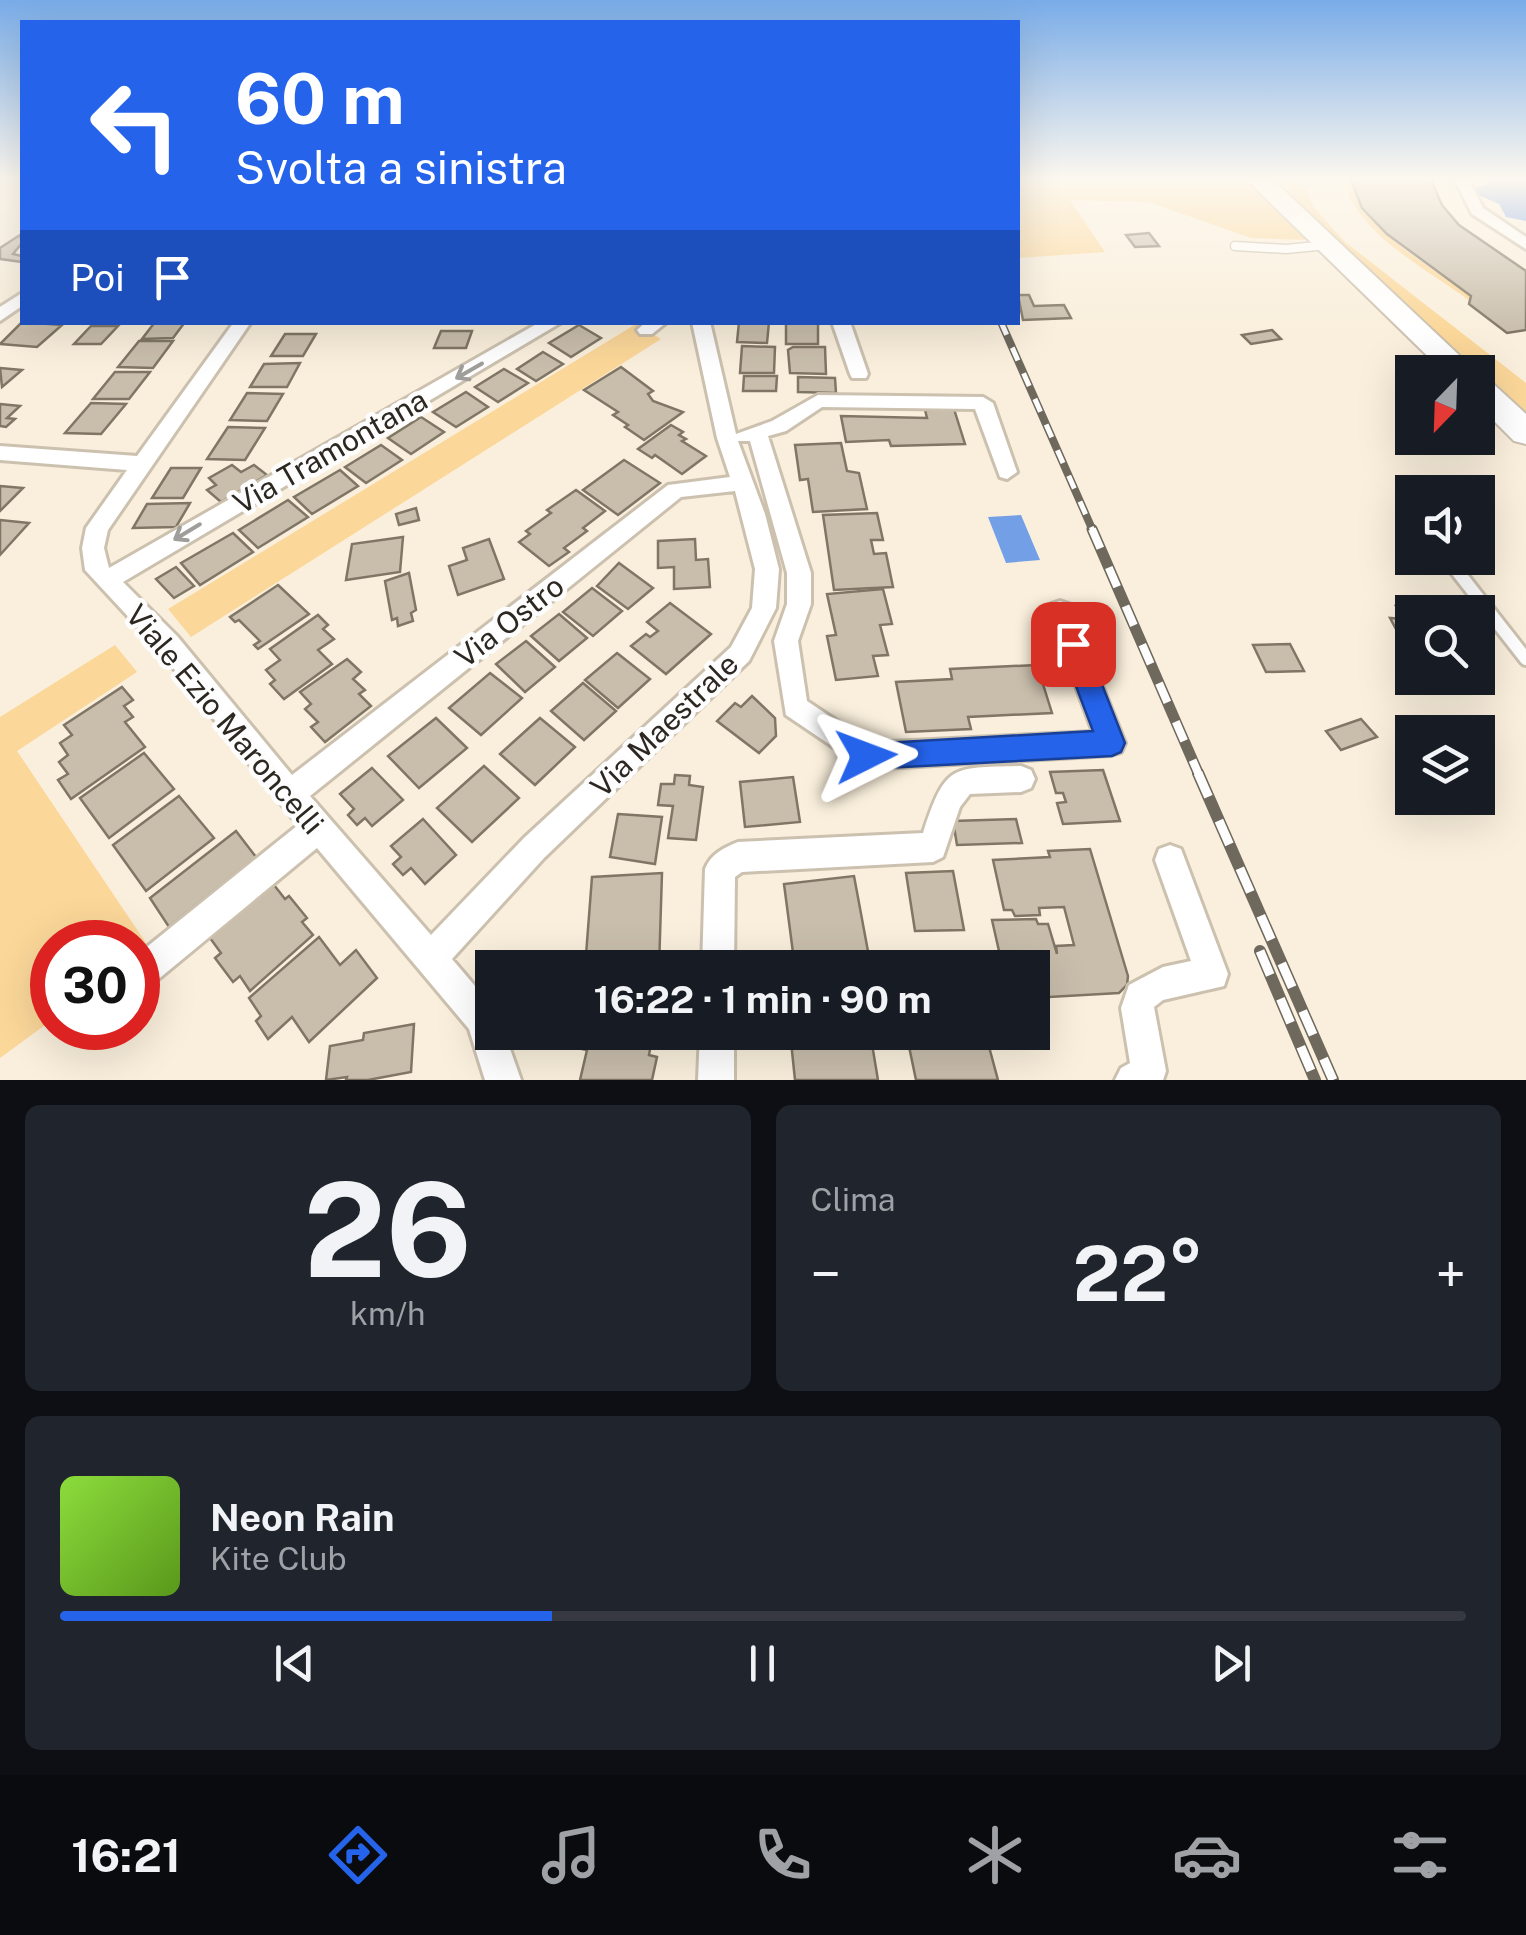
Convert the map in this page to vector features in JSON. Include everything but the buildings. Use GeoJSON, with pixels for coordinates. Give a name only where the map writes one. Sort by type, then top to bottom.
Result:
{"type":"FeatureCollection","features":[{"type":"Feature","properties":{"kind":"main road"},"geometry":{"type":"LineString","coordinates":[[1312,230],[1444,355]]}},
{"type":"Feature","properties":{"kind":"main road"},"geometry":{"type":"LineString","coordinates":[[1495,403],[1526,433]]}},
{"type":"Feature","properties":{"kind":"street"},"geometry":{"type":"LineString","coordinates":[[0,316],[20,300]]}},
{"type":"Feature","properties":{"kind":"street","name":"Viale Ezio Maroncelli"},"geometry":{"type":"LineString","coordinates":[[241,325],[97,528],[93,548],[97,570],[168,643],[318,828],[482,1019],[502,1080]]}},
{"type":"Feature","properties":{"kind":"street","name":"Via Tramontana"},"geometry":{"type":"LineString","coordinates":[[107,580],[549,325]]}},
{"type":"Feature","properties":{"kind":"street","name":"Via Maestrale"},"geometry":{"type":"LineString","coordinates":[[430,959],[534,848],[740,654],[764,608],[767,569],[727,438],[702,325]]}},
{"type":"Feature","properties":{"kind":"street"},"geometry":{"type":"LineString","coordinates":[[842,325],[859,374]]}},
{"type":"Feature","properties":{"kind":"street"},"geometry":{"type":"LineString","coordinates":[[727,438],[758,435],[818,401],[983,402],[1006,472]]}},
{"type":"Feature","properties":{"kind":"street"},"geometry":{"type":"LineString","coordinates":[[758,435],[800,573],[799,604],[786,641],[794,707],[866,756],[1112,743],[1060,611]]}},
{"type":"Feature","properties":{"kind":"street"},"geometry":{"type":"LineString","coordinates":[[0,452],[142,464]]}},
{"type":"Feature","properties":{"kind":"street","name":"Via Ostro"},"geometry":{"type":"LineString","coordinates":[[290,794],[676,490],[743,484]]}},
{"type":"Feature","properties":{"kind":"street"},"geometry":{"type":"LineString","coordinates":[[718,950],[720,868],[738,857],[933,847],[948,800],[963,780],[1021,779]]}},
{"type":"Feature","properties":{"kind":"street"},"geometry":{"type":"LineString","coordinates":[[160,956],[318,828]]}},
{"type":"Feature","properties":{"kind":"street"},"geometry":{"type":"LineString","coordinates":[[1134,1080],[1150,1071],[1134,1012],[1138,1001],[1148,989],[1161,983],[1212,974],[1170,860]]}},
{"type":"Feature","properties":{"kind":"street"},"geometry":{"type":"LineString","coordinates":[[716,1080],[717,1050]]}},
{"type":"Feature","properties":{"kind":"lane"},"geometry":{"type":"LineString","coordinates":[[1235,246],[1286,249],[1327,245]]}},
{"type":"Feature","properties":{"kind":"lane"},"geometry":{"type":"LineString","coordinates":[[1461,575],[1526,659]]}},
{"type":"Feature","properties":{"kind":"shaded area"},"geometry":{"type":"Polygon","coordinates":[[[1020,230],[1090,230],[1105,252],[1020,258],[1020,230]]]}},
{"type":"Feature","properties":{"kind":"shaded area"},"geometry":{"type":"Polygon","coordinates":[[[1229,230],[1298,230],[1308,240],[1251,238],[1229,230]]]}},
{"type":"Feature","properties":{"kind":"shaded area"},"geometry":{"type":"Polygon","coordinates":[[[1322,230],[1334,230],[1490,355],[1457,355],[1322,230]]]}},
{"type":"Feature","properties":{"kind":"shaded area"},"geometry":{"type":"Polygon","coordinates":[[[1375,230],[1384,230],[1471,296],[1470,301],[1415,263],[1375,230]]]}},
{"type":"Feature","properties":{"kind":"shaded area"},"geometry":{"type":"Polygon","coordinates":[[[634,325],[661,339],[191,637],[168,609],[634,325]]]}},
{"type":"Feature","properties":{"kind":"shaded area"},"geometry":{"type":"Polygon","coordinates":[[[1495,359],[1526,383],[1526,418],[1495,390],[1495,359]]]}},
{"type":"Feature","properties":{"kind":"shaded area"},"geometry":{"type":"Polygon","coordinates":[[[115,645],[137,672],[17,751],[131,920],[30,920],[30,1036],[0,1058],[0,717],[115,645]]]}},
{"type":"Feature","properties":{"kind":"water"},"geometry":{"type":"Polygon","coordinates":[[[1021,515],[1040,560],[1006,563],[988,517],[1021,515]]]}},
{"type":"Feature","properties":{"kind":"railway"},"geometry":{"type":"LineString","coordinates":[[1002,325],[1093,531]]}},
{"type":"Feature","properties":{"kind":"railway"},"geometry":{"type":"LineString","coordinates":[[1092,529],[1199,775]]}},
{"type":"Feature","properties":{"kind":"railway"},"geometry":{"type":"LineString","coordinates":[[1198,773],[1333,1080]]}},
{"type":"Feature","properties":{"kind":"railway"},"geometry":{"type":"LineString","coordinates":[[1260,951],[1315,1080]]}},
{"type":"Feature","properties":{"kind":"route"},"geometry":{"type":"LineString","coordinates":[[866,756],[1112,743],[1073,644]]}}]}
